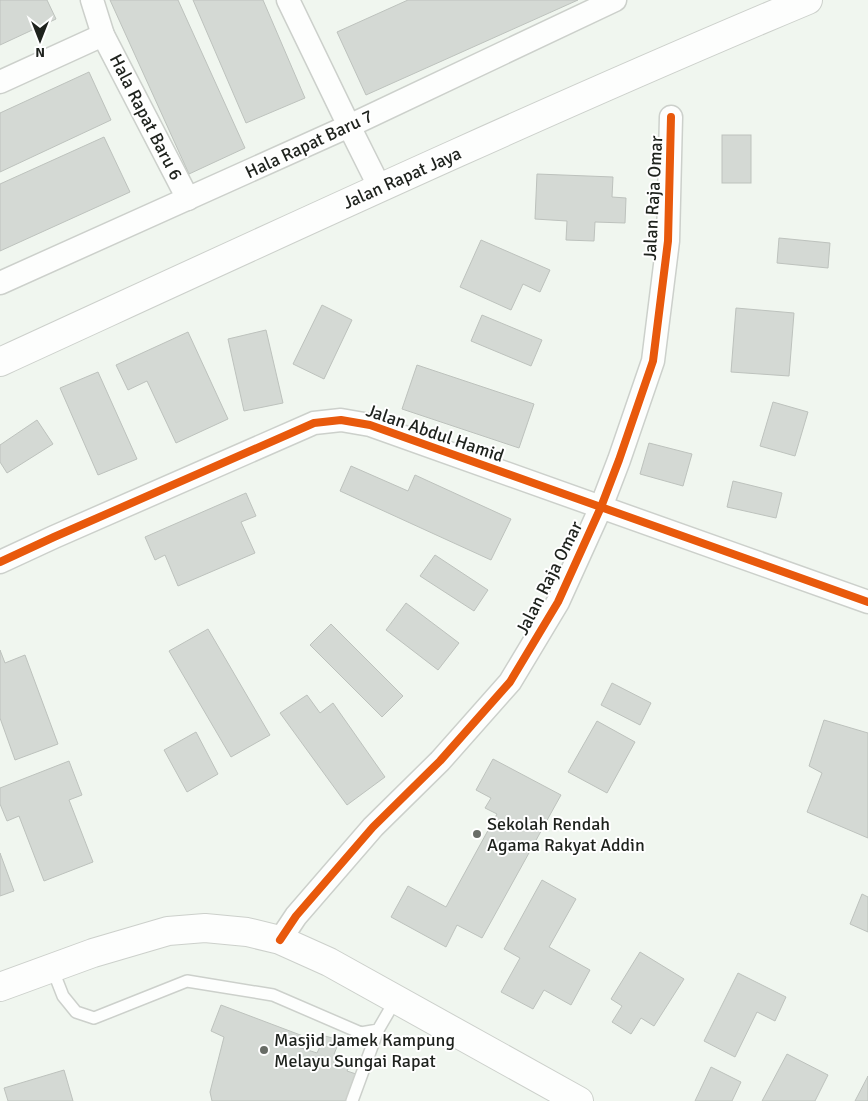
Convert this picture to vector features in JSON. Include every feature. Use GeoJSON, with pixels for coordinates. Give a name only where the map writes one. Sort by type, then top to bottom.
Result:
{"type":"FeatureCollection","features":[{"type":"Feature","properties":{"kind":"street","name":"Hala Rapat Baru 6"},"geometry":{"type":"LineString","coordinates":[[92,0],[103,35],[188,199]]}},
{"type":"Feature","properties":{"kind":"street"},"geometry":{"type":"LineString","coordinates":[[288,0],[380,188]]}},
{"type":"Feature","properties":{"kind":"street","name":"Hala Rapat Baru 7"},"geometry":{"type":"LineString","coordinates":[[0,282],[349,126],[615,0]]}},
{"type":"Feature","properties":{"kind":"street","name":"Jalan Rapat Jaya"},"geometry":{"type":"LineString","coordinates":[[0,362],[676,55],[808,0]]}},
{"type":"Feature","properties":{"kind":"street","name":"Hala Rapat Baru 6"},"geometry":{"type":"LineString","coordinates":[[0,82],[103,35]]}},
{"type":"Feature","properties":{"kind":"street","name":"Jalan Raja Omar"},"geometry":{"type":"LineString","coordinates":[[280,940],[296,916],[373,827],[440,761],[510,682],[558,602],[601,507],[653,361],[668,241],[672,117]]}},
{"type":"Feature","properties":{"kind":"street","name":"Jalan Abdul Hamid"},"geometry":{"type":"LineString","coordinates":[[0,562],[314,423],[341,420],[370,425],[868,602]]}},
{"type":"Feature","properties":{"kind":"street"},"geometry":{"type":"LineString","coordinates":[[0,987],[93,953],[168,931],[205,928],[247,932],[280,940],[329,962],[579,1101]]}},
{"type":"Feature","properties":{"kind":"lane"},"geometry":{"type":"LineString","coordinates":[[52,968],[63,996],[76,1012],[94,1018],[187,981],[273,995],[360,1033],[378,1030]]}},
{"type":"Feature","properties":{"kind":"lane"},"geometry":{"type":"LineString","coordinates":[[352,1101],[378,1030],[396,999]]}},
{"type":"Feature","properties":{"kind":"building"},"geometry":{"type":"Polygon","coordinates":[[[0,0],[47,0],[56,19],[0,45],[0,0]]]}},
{"type":"Feature","properties":{"kind":"building"},"geometry":{"type":"Polygon","coordinates":[[[110,0],[178,0],[245,148],[189,174],[110,0]]]}},
{"type":"Feature","properties":{"kind":"building"},"geometry":{"type":"Polygon","coordinates":[[[193,0],[263,0],[305,98],[246,123],[193,0]]]}},
{"type":"Feature","properties":{"kind":"building"},"geometry":{"type":"Polygon","coordinates":[[[408,0],[578,0],[366,95],[337,32],[408,0]]]}},
{"type":"Feature","properties":{"kind":"building"},"geometry":{"type":"Polygon","coordinates":[[[89,72],[111,120],[0,172],[0,113],[89,72]]]}},
{"type":"Feature","properties":{"kind":"building"},"geometry":{"type":"Polygon","coordinates":[[[722,135],[751,135],[751,183],[722,183],[722,135]]]}},
{"type":"Feature","properties":{"kind":"building"},"geometry":{"type":"Polygon","coordinates":[[[104,137],[130,192],[0,251],[0,184],[104,137]]]}},
{"type":"Feature","properties":{"kind":"building"},"geometry":{"type":"Polygon","coordinates":[[[537,174],[613,177],[612,197],[626,198],[625,223],[595,222],[594,241],[566,240],[567,221],[535,219],[537,174]]]}},
{"type":"Feature","properties":{"kind":"building"},"geometry":{"type":"Polygon","coordinates":[[[779,238],[830,243],[828,268],[777,263],[779,238]]]}},
{"type":"Feature","properties":{"kind":"building"},"geometry":{"type":"Polygon","coordinates":[[[481,240],[550,270],[540,292],[523,284],[511,310],[460,287],[481,240]]]}},
{"type":"Feature","properties":{"kind":"building"},"geometry":{"type":"Polygon","coordinates":[[[322,305],[352,320],[324,379],[293,364],[322,305]]]}},
{"type":"Feature","properties":{"kind":"building"},"geometry":{"type":"Polygon","coordinates":[[[736,308],[794,313],[789,376],[731,372],[736,308]]]}},
{"type":"Feature","properties":{"kind":"building"},"geometry":{"type":"Polygon","coordinates":[[[482,315],[542,340],[531,366],[471,341],[482,315]]]}},
{"type":"Feature","properties":{"kind":"building"},"geometry":{"type":"Polygon","coordinates":[[[266,330],[283,403],[244,411],[228,339],[266,330]]]}},
{"type":"Feature","properties":{"kind":"building"},"geometry":{"type":"Polygon","coordinates":[[[188,332],[228,419],[176,443],[147,381],[128,390],[116,365],[188,332]]]}},
{"type":"Feature","properties":{"kind":"building"},"geometry":{"type":"Polygon","coordinates":[[[417,365],[534,404],[519,448],[402,409],[417,365]]]}},
{"type":"Feature","properties":{"kind":"building"},"geometry":{"type":"Polygon","coordinates":[[[98,372],[137,459],[98,475],[60,388],[98,372]]]}},
{"type":"Feature","properties":{"kind":"building"},"geometry":{"type":"Polygon","coordinates":[[[773,402],[808,412],[795,456],[760,446],[773,402]]]}},
{"type":"Feature","properties":{"kind":"building"},"geometry":{"type":"Polygon","coordinates":[[[37,420],[53,444],[7,473],[0,462],[0,445],[37,420]]]}},
{"type":"Feature","properties":{"kind":"building"},"geometry":{"type":"Polygon","coordinates":[[[649,443],[692,454],[683,486],[640,474],[649,443]]]}},
{"type":"Feature","properties":{"kind":"building"},"geometry":{"type":"Polygon","coordinates":[[[351,466],[408,491],[415,475],[511,519],[491,560],[340,491],[351,466]]]}},
{"type":"Feature","properties":{"kind":"building"},"geometry":{"type":"Polygon","coordinates":[[[733,481],[782,493],[776,518],[727,507],[733,481]]]}},
{"type":"Feature","properties":{"kind":"building"},"geometry":{"type":"Polygon","coordinates":[[[246,493],[256,516],[241,522],[255,553],[178,586],[165,555],[155,560],[145,537],[246,493]]]}},
{"type":"Feature","properties":{"kind":"building"},"geometry":{"type":"Polygon","coordinates":[[[435,555],[488,590],[474,611],[420,576],[435,555]]]}},
{"type":"Feature","properties":{"kind":"building"},"geometry":{"type":"Polygon","coordinates":[[[406,603],[459,643],[438,670],[386,630],[406,603]]]}},
{"type":"Feature","properties":{"kind":"building"},"geometry":{"type":"Polygon","coordinates":[[[331,624],[403,696],[382,717],[310,645],[331,624]]]}},
{"type":"Feature","properties":{"kind":"building"},"geometry":{"type":"Polygon","coordinates":[[[208,629],[270,735],[231,757],[169,651],[208,629]]]}},
{"type":"Feature","properties":{"kind":"building"},"geometry":{"type":"Polygon","coordinates":[[[0,650],[5,663],[25,655],[58,744],[15,760],[0,718],[0,650]]]}},
{"type":"Feature","properties":{"kind":"building"},"geometry":{"type":"Polygon","coordinates":[[[612,683],[651,703],[640,725],[601,705],[612,683]]]}},
{"type":"Feature","properties":{"kind":"building"},"geometry":{"type":"Polygon","coordinates":[[[307,695],[320,713],[333,703],[385,777],[347,805],[280,713],[307,695]]]}},
{"type":"Feature","properties":{"kind":"building"},"geometry":{"type":"Polygon","coordinates":[[[824,720],[868,733],[868,838],[807,812],[822,773],[809,766],[824,720]]]}},
{"type":"Feature","properties":{"kind":"building"},"geometry":{"type":"Polygon","coordinates":[[[597,721],[635,742],[607,793],[568,772],[597,721]]]}},
{"type":"Feature","properties":{"kind":"building"},"geometry":{"type":"Polygon","coordinates":[[[196,732],[218,774],[187,792],[164,750],[196,732]]]}},
{"type":"Feature","properties":{"kind":"building"},"geometry":{"type":"Polygon","coordinates":[[[493,759],[561,795],[482,938],[457,925],[446,947],[391,917],[408,886],[446,907],[497,814],[485,808],[491,798],[476,790],[493,759]]]}},
{"type":"Feature","properties":{"kind":"building"},"geometry":{"type":"Polygon","coordinates":[[[69,761],[82,795],[69,800],[93,862],[44,881],[19,816],[7,821],[0,804],[0,788],[69,761]]]}},
{"type":"Feature","properties":{"kind":"building"},"geometry":{"type":"Polygon","coordinates":[[[0,853],[14,891],[0,896],[0,853]]]}},
{"type":"Feature","properties":{"kind":"building"},"geometry":{"type":"Polygon","coordinates":[[[542,880],[576,899],[549,947],[590,970],[571,1005],[544,990],[533,1009],[501,992],[520,958],[504,949],[542,880]]]}},
{"type":"Feature","properties":{"kind":"building"},"geometry":{"type":"Polygon","coordinates":[[[862,894],[868,897],[868,932],[850,924],[862,894]]]}},
{"type":"Feature","properties":{"kind":"building"},"geometry":{"type":"Polygon","coordinates":[[[640,952],[684,979],[654,1026],[641,1018],[631,1034],[612,1022],[622,1006],[611,999],[640,952]]]}},
{"type":"Feature","properties":{"kind":"building"},"geometry":{"type":"Polygon","coordinates":[[[738,973],[786,997],[775,1021],[757,1012],[735,1057],[704,1041],[738,973]]]}},
{"type":"Feature","properties":{"kind":"building","name":"Masjid Jamek Kampung Melayu Sungai Rapat"},"geometry":{"type":"Polygon","coordinates":[[[221,1005],[303,1036],[298,1047],[317,1053],[325,1036],[340,1040],[334,1054],[352,1061],[347,1071],[359,1075],[348,1101],[212,1101],[210,1092],[224,1037],[211,1031],[221,1005]]]}},
{"type":"Feature","properties":{"kind":"building"},"geometry":{"type":"Polygon","coordinates":[[[787,1054],[828,1075],[815,1101],[762,1101],[787,1054]]]}},
{"type":"Feature","properties":{"kind":"building"},"geometry":{"type":"Polygon","coordinates":[[[711,1067],[741,1082],[732,1101],[695,1101],[711,1067]]]}},
{"type":"Feature","properties":{"kind":"building"},"geometry":{"type":"Polygon","coordinates":[[[64,1070],[73,1101],[8,1101],[4,1088],[64,1070]]]}},
{"type":"Feature","properties":{"kind":"building"},"geometry":{"type":"Polygon","coordinates":[[[868,1076],[868,1101],[855,1101],[868,1076]]]}},
{"type":"Feature","properties":{"kind":"cycle path"},"geometry":{"type":"LineString","coordinates":[[280,940],[296,916],[373,827],[440,761],[510,682],[558,602],[601,507],[653,361],[668,241],[671,117]]}},
{"type":"Feature","properties":{"kind":"cycle path"},"geometry":{"type":"LineString","coordinates":[[0,562],[314,423],[341,420],[370,425],[868,602]]}},
{"type":"Feature","properties":{"kind":"place","name":"Sekolah Rendah Agama Rakyat Addin"},"geometry":{"type":"Point","coordinates":[477,834]}},
{"type":"Feature","properties":{"kind":"place","name":"Masjid Jamek Kampung Melayu Sungai Rapat"},"geometry":{"type":"Point","coordinates":[264,1050]}}]}
